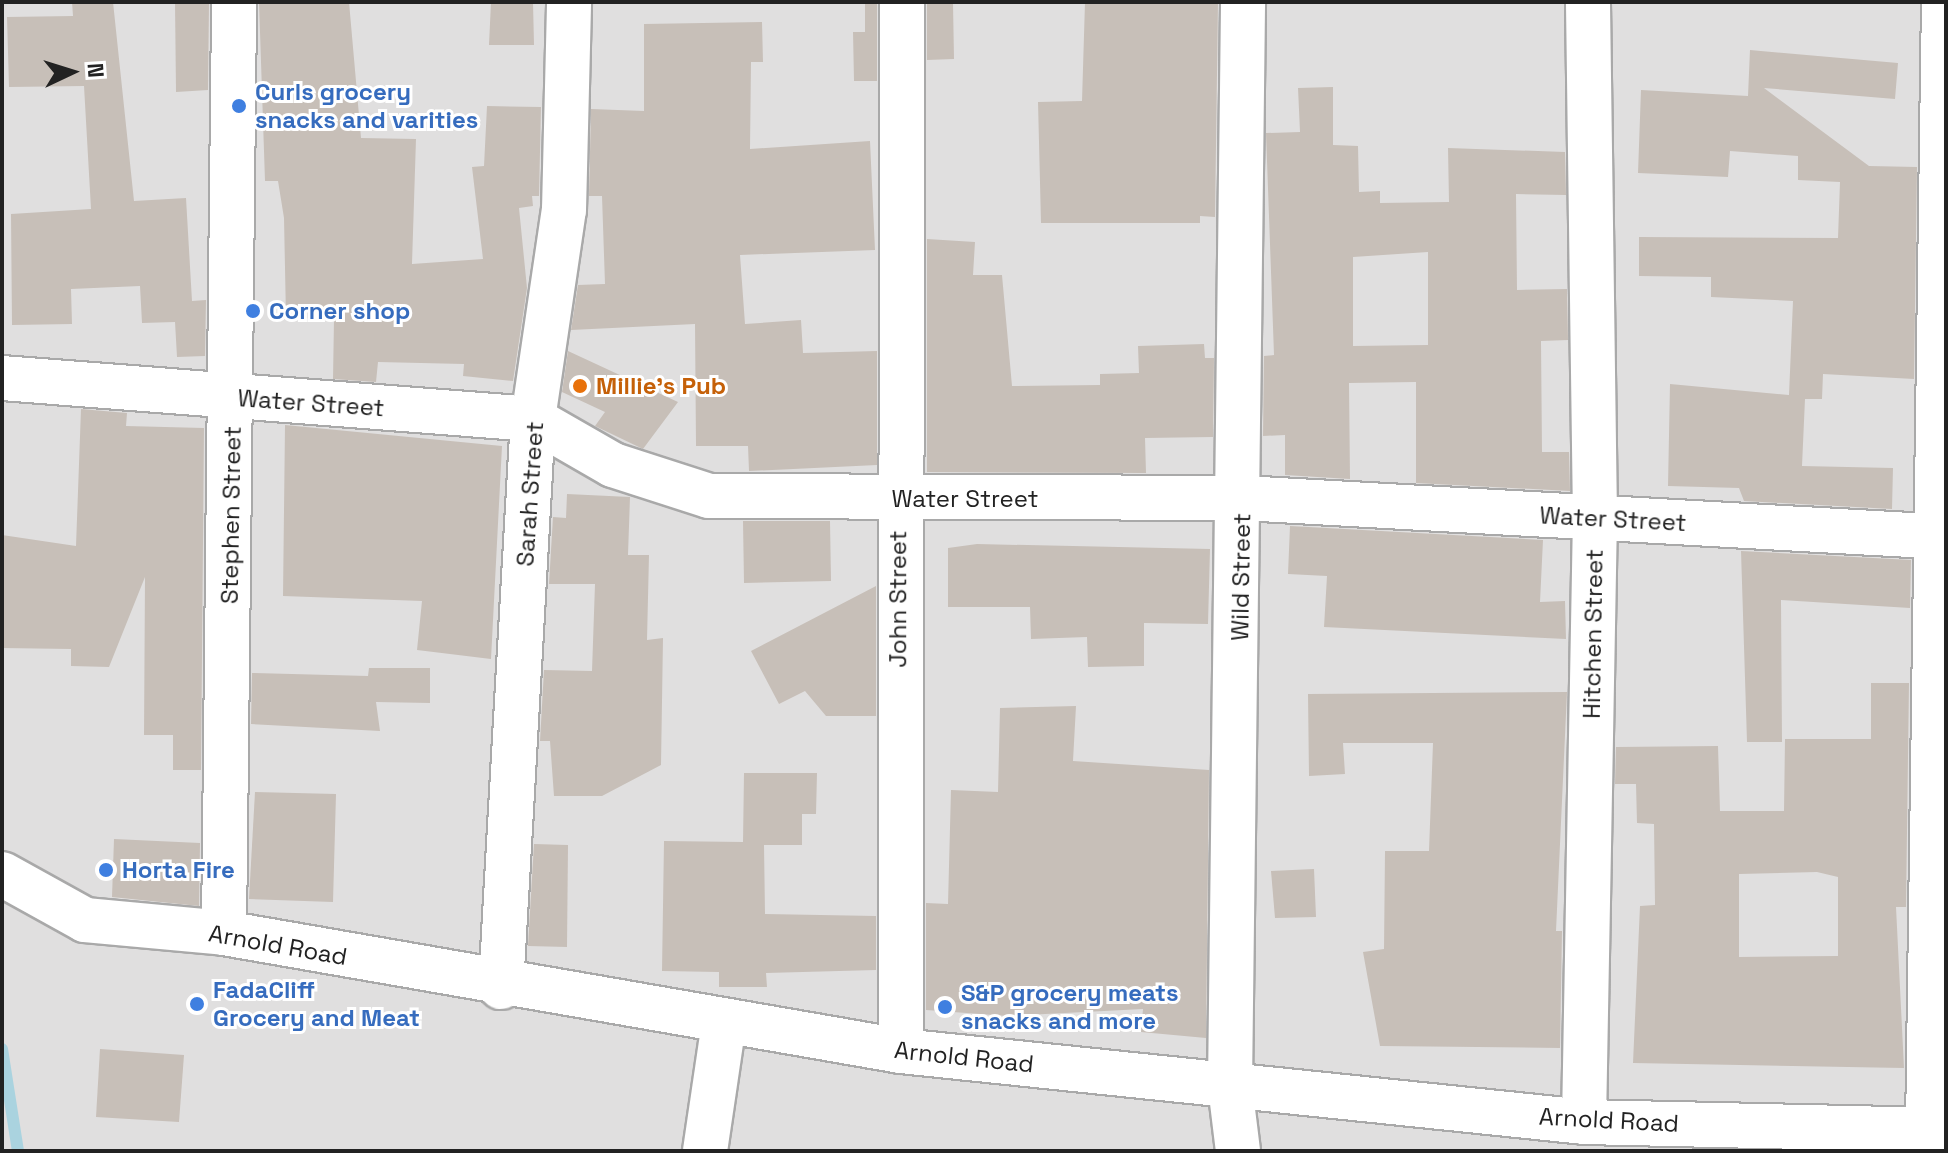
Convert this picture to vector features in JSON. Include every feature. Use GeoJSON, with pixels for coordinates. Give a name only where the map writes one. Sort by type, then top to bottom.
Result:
{"type":"FeatureCollection","features":[{"type":"Feature","properties":{"kind":"street","name":"Stephen Street"},"geometry":{"type":"LineString","coordinates":[[224,933],[233,397],[234,2]]}},
{"type":"Feature","properties":{"kind":"street","name":"Sarah Street"},"geometry":{"type":"LineString","coordinates":[[501,987],[533,419],[564,210],[569,2]]}},
{"type":"Feature","properties":{"kind":"street","name":"John Street"},"geometry":{"type":"LineString","coordinates":[[901,1051],[897,500],[902,2]]}},
{"type":"Feature","properties":{"kind":"street","name":"Wild Street"},"geometry":{"type":"LineString","coordinates":[[1238,1151],[1230,1086],[1242,498],[1243,2]]}},
{"type":"Feature","properties":{"kind":"street","name":"Hitchen Street"},"geometry":{"type":"LineString","coordinates":[[1561,1130],[1595,518],[1588,2]]}},
{"type":"Feature","properties":{"kind":"street"},"geometry":{"type":"LineString","coordinates":[[1937,1130],[1944,2]]}},
{"type":"Feature","properties":{"kind":"street","name":"Water Street"},"geometry":{"type":"LineString","coordinates":[[2,378],[533,419],[613,465],[709,496],[897,500],[1242,498],[1941,536]]}},
{"type":"Feature","properties":{"kind":"street","name":"Arnold Road"},"geometry":{"type":"LineString","coordinates":[[2,874],[85,920],[224,933],[501,987],[901,1051],[1230,1086],[1561,1130],[1937,1130]]}},
{"type":"Feature","properties":{"kind":"street"},"geometry":{"type":"LineString","coordinates":[[705,1151],[724,1023]]}},
{"type":"Feature","properties":{"kind":"shaded area"},"geometry":{"type":"Polygon","coordinates":[[[2,2],[1946,2],[1946,1151],[2,1151],[2,2]]]}},
{"type":"Feature","properties":{"kind":"building"},"geometry":{"type":"Polygon","coordinates":[[[72,2],[113,2],[134,201],[186,198],[192,301],[206,300],[205,356],[177,357],[175,322],[142,323],[140,286],[71,289],[72,324],[12,325],[11,214],[91,209],[84,86],[9,87],[7,17],[73,16],[72,2]]]}},
{"type":"Feature","properties":{"kind":"building"},"geometry":{"type":"Polygon","coordinates":[[[175,2],[209,2],[208,90],[176,92],[175,2]]]}},
{"type":"Feature","properties":{"kind":"building"},"geometry":{"type":"Polygon","coordinates":[[[259,2],[349,2],[361,138],[416,139],[412,264],[483,259],[472,167],[484,166],[487,106],[541,107],[539,196],[532,196],[533,206],[519,208],[527,288],[513,381],[463,376],[464,364],[378,362],[376,382],[333,379],[334,319],[286,318],[284,218],[278,181],[265,181],[259,2]]]}},
{"type":"Feature","properties":{"kind":"building"},"geometry":{"type":"Polygon","coordinates":[[[491,2],[533,2],[534,45],[489,45],[491,2]]]}},
{"type":"Feature","properties":{"kind":"building"},"geometry":{"type":"Polygon","coordinates":[[[1085,2],[1218,2],[1215,217],[1200,216],[1200,223],[1041,223],[1038,102],[1082,101],[1085,2]]]}},
{"type":"Feature","properties":{"kind":"building"},"geometry":{"type":"Polygon","coordinates":[[[927,3],[953,3],[954,59],[927,60],[927,3]]]}},
{"type":"Feature","properties":{"kind":"building"},"geometry":{"type":"Polygon","coordinates":[[[865,4],[877,4],[877,81],[854,81],[853,32],[865,32],[865,4]]]}},
{"type":"Feature","properties":{"kind":"building"},"geometry":{"type":"Polygon","coordinates":[[[762,22],[763,62],[751,62],[750,149],[870,141],[875,250],[740,255],[745,324],[801,320],[803,353],[877,351],[877,465],[749,471],[748,446],[696,446],[695,324],[571,330],[578,285],[605,284],[602,196],[589,196],[591,109],[644,111],[644,24],[762,22]]]}},
{"type":"Feature","properties":{"kind":"building"},"geometry":{"type":"Polygon","coordinates":[[[1750,50],[1898,63],[1895,99],[1764,88],[1869,166],[1917,167],[1914,379],[1823,374],[1822,399],[1805,399],[1802,466],[1893,468],[1892,509],[1744,501],[1739,488],[1668,486],[1670,384],[1789,395],[1793,301],[1711,297],[1711,277],[1639,276],[1639,237],[1838,238],[1840,182],[1798,180],[1798,156],[1730,151],[1728,177],[1638,173],[1641,90],[1748,96],[1750,50]]]}},
{"type":"Feature","properties":{"kind":"building"},"geometry":{"type":"Polygon","coordinates":[[[1333,87],[1333,145],[1358,146],[1359,192],[1380,191],[1380,203],[1449,202],[1448,148],[1565,152],[1566,195],[1516,194],[1517,290],[1567,289],[1568,340],[1541,341],[1542,452],[1569,452],[1570,491],[1416,483],[1416,382],[1349,383],[1350,479],[1285,475],[1285,435],[1263,436],[1264,356],[1274,355],[1266,133],[1300,132],[1298,88],[1333,87]],[[1428,252],[1353,257],[1353,346],[1428,345],[1428,252]]]}},
{"type":"Feature","properties":{"kind":"building"},"geometry":{"type":"Polygon","coordinates":[[[927,239],[975,242],[973,275],[1002,275],[1012,386],[1100,385],[1100,374],[1139,373],[1138,346],[1204,344],[1205,358],[1214,358],[1213,437],[1145,438],[1146,473],[927,472],[927,239]]]}},
{"type":"Feature","properties":{"kind":"building"},"geometry":{"type":"Polygon","coordinates":[[[568,351],[678,402],[643,449],[595,426],[605,412],[562,392],[568,351]]]}},
{"type":"Feature","properties":{"kind":"building"},"geometry":{"type":"Polygon","coordinates":[[[81,409],[127,413],[126,426],[204,428],[201,770],[173,770],[173,735],[144,735],[145,577],[109,667],[71,666],[71,649],[2,648],[2,535],[76,546],[81,409]]]}},
{"type":"Feature","properties":{"kind":"building"},"geometry":{"type":"Polygon","coordinates":[[[285,425],[502,446],[491,659],[417,650],[422,601],[283,596],[285,425]]]}},
{"type":"Feature","properties":{"kind":"building"},"geometry":{"type":"Polygon","coordinates":[[[567,494],[630,497],[628,555],[649,555],[647,640],[663,638],[661,765],[602,796],[554,796],[550,741],[540,741],[544,670],[592,671],[595,584],[549,584],[553,517],[566,518],[567,494]]]}},
{"type":"Feature","properties":{"kind":"building"},"geometry":{"type":"Polygon","coordinates":[[[743,521],[830,521],[831,581],[744,583],[743,521]]]}},
{"type":"Feature","properties":{"kind":"building"},"geometry":{"type":"Polygon","coordinates":[[[1290,526],[1543,540],[1540,602],[1565,601],[1566,639],[1324,627],[1327,576],[1288,574],[1290,526]]]}},
{"type":"Feature","properties":{"kind":"building"},"geometry":{"type":"Polygon","coordinates":[[[977,544],[1210,549],[1208,624],[1144,623],[1144,666],[1088,667],[1087,637],[1031,639],[1030,607],[948,607],[948,548],[977,544]]]}},
{"type":"Feature","properties":{"kind":"building"},"geometry":{"type":"Polygon","coordinates":[[[1741,551],[1911,560],[1910,608],[1781,600],[1782,742],[1747,742],[1741,551]]]}},
{"type":"Feature","properties":{"kind":"building"},"geometry":{"type":"Polygon","coordinates":[[[876,586],[876,716],[826,716],[805,691],[779,704],[751,651],[876,586]]]}},
{"type":"Feature","properties":{"kind":"building"},"geometry":{"type":"Polygon","coordinates":[[[369,668],[430,668],[430,703],[376,702],[380,731],[251,724],[252,673],[368,676],[369,668]]]}},
{"type":"Feature","properties":{"kind":"building"},"geometry":{"type":"Polygon","coordinates":[[[1871,683],[1909,683],[1906,907],[1896,907],[1904,1068],[1633,1063],[1640,906],[1655,905],[1654,824],[1637,823],[1636,784],[1615,784],[1616,747],[1718,746],[1720,811],[1784,811],[1785,739],[1871,739],[1871,683]],[[1817,872],[1739,874],[1739,957],[1838,956],[1838,877],[1817,872]]]}},
{"type":"Feature","properties":{"kind":"building"},"geometry":{"type":"Polygon","coordinates":[[[1567,692],[1556,931],[1562,931],[1560,1048],[1380,1046],[1363,952],[1384,949],[1385,851],[1429,851],[1433,743],[1343,743],[1345,774],[1309,776],[1308,694],[1567,692]]]}},
{"type":"Feature","properties":{"kind":"building"},"geometry":{"type":"Polygon","coordinates":[[[1076,706],[1073,761],[1209,770],[1206,1038],[1141,1032],[1143,1009],[1007,1016],[926,1010],[926,903],[948,904],[951,790],[998,792],[1000,708],[1076,706]]]}},
{"type":"Feature","properties":{"kind":"building"},"geometry":{"type":"Polygon","coordinates":[[[744,773],[817,773],[816,814],[802,814],[802,845],[764,845],[765,914],[876,916],[876,970],[766,973],[767,987],[719,987],[719,972],[662,971],[664,841],[743,842],[744,773]]]}},
{"type":"Feature","properties":{"kind":"building"},"geometry":{"type":"Polygon","coordinates":[[[255,792],[336,794],[333,902],[249,899],[255,792]]]}},
{"type":"Feature","properties":{"kind":"building"},"geometry":{"type":"Polygon","coordinates":[[[114,839],[200,843],[199,906],[112,897],[114,839]]]}},
{"type":"Feature","properties":{"kind":"building"},"geometry":{"type":"Polygon","coordinates":[[[534,844],[568,845],[567,947],[528,946],[534,844]]]}},
{"type":"Feature","properties":{"kind":"building"},"geometry":{"type":"Polygon","coordinates":[[[1314,869],[1316,917],[1275,918],[1271,871],[1314,869]]]}},
{"type":"Feature","properties":{"kind":"building"},"geometry":{"type":"Polygon","coordinates":[[[100,1049],[184,1055],[179,1122],[96,1117],[100,1049]]]}},
{"type":"Feature","properties":{"kind":"waterway"},"geometry":{"type":"LineString","coordinates":[[2,1049],[18,1151]]}},
{"type":"Feature","properties":{"kind":"place","name":"Curls grocery snacks and varities"},"geometry":{"type":"Point","coordinates":[239,106]}},
{"type":"Feature","properties":{"kind":"place","name":"Corner shop"},"geometry":{"type":"Point","coordinates":[253,311]}},
{"type":"Feature","properties":{"kind":"place","name":"Millie’s Pub"},"geometry":{"type":"Point","coordinates":[580,386]}},
{"type":"Feature","properties":{"kind":"place","name":"Horta Fire"},"geometry":{"type":"Point","coordinates":[106,870]}},
{"type":"Feature","properties":{"kind":"place","name":"FadaCliff Grocery and Meat"},"geometry":{"type":"Point","coordinates":[197,1004]}},
{"type":"Feature","properties":{"kind":"place","name":"S&P grocery meats snacks and more"},"geometry":{"type":"Point","coordinates":[945,1007]}}]}
